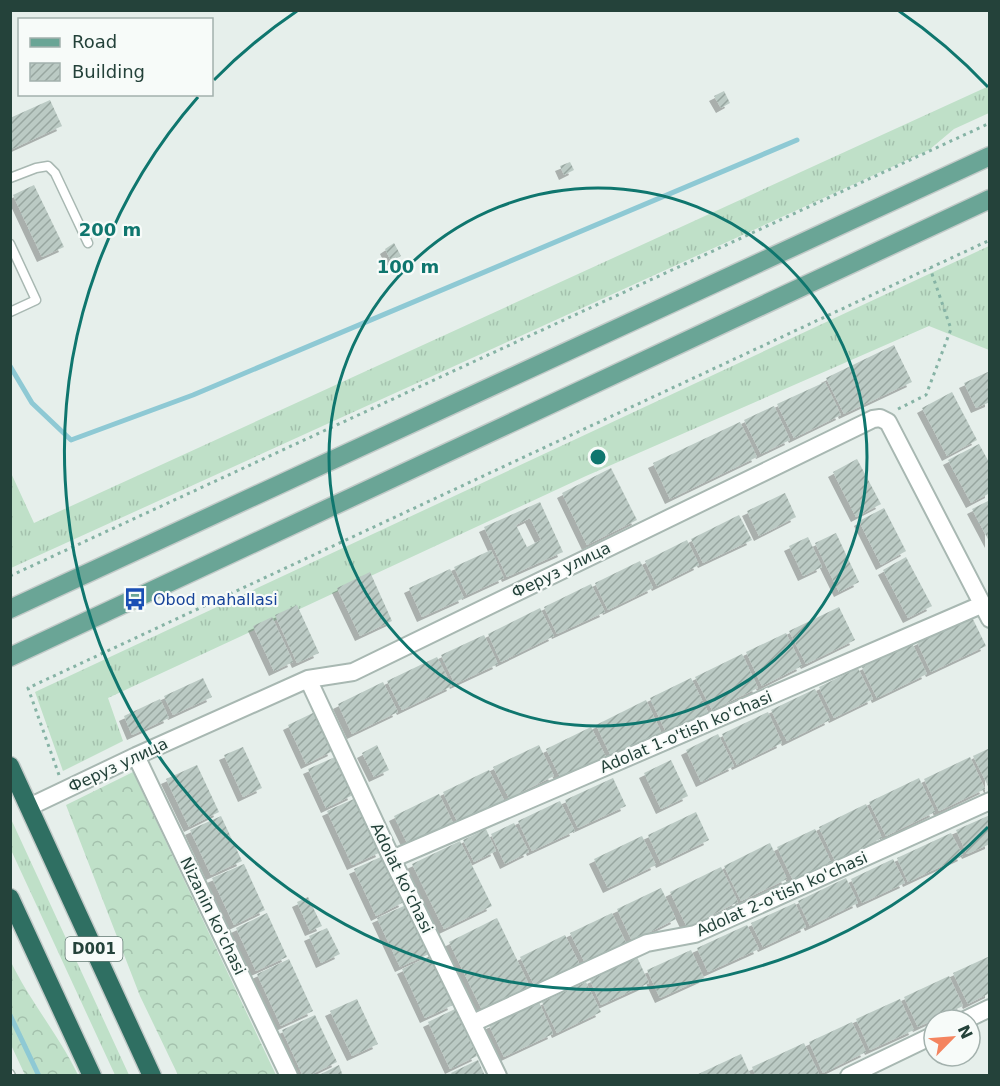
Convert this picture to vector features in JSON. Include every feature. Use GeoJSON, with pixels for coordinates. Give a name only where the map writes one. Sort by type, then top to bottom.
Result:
{"type":"FeatureCollection","features":[{"type":"Feature","properties":{"kind":"highway","name":"D001"},"geometry":{"type":"LineString","coordinates":[[10,766],[152,1076]]}},
{"type":"Feature","properties":{"kind":"highway","name":"D001"},"geometry":{"type":"LineString","coordinates":[[10,898],[92,1076]]}},
{"type":"Feature","properties":{"kind":"main road"},"geometry":{"type":"LineString","coordinates":[[10,609],[990,156]]}},
{"type":"Feature","properties":{"kind":"main road"},"geometry":{"type":"LineString","coordinates":[[10,657],[990,200]]}},
{"type":"Feature","properties":{"kind":"street"},"geometry":{"type":"LineString","coordinates":[[880,418],[888,422],[985,612]]}},
{"type":"Feature","properties":{"kind":"street","name":"Феруз улица"},"geometry":{"type":"LineString","coordinates":[[29,807],[308,679],[353,672],[873,419],[880,418]]}},
{"type":"Feature","properties":{"kind":"street","name":"Adolat 1-o'tish ko'chasi"},"geometry":{"type":"LineString","coordinates":[[392,859],[985,612]]}},
{"type":"Feature","properties":{"kind":"street","name":"Adolat ko'chasi"},"geometry":{"type":"LineString","coordinates":[[308,679],[392,859],[498,1076]]}},
{"type":"Feature","properties":{"kind":"street","name":"Nizanin ko'chasi"},"geometry":{"type":"LineString","coordinates":[[136,756],[289,1076]]}},
{"type":"Feature","properties":{"kind":"street","name":"Adolat 2-o'tish ko'chasi"},"geometry":{"type":"LineString","coordinates":[[473,1023],[647,943],[695,934],[990,801]]}},
{"type":"Feature","properties":{"kind":"street"},"geometry":{"type":"LineString","coordinates":[[849,1076],[922,1041]]}},
{"type":"Feature","properties":{"kind":"lane"},"geometry":{"type":"LineString","coordinates":[[10,178],[48,166],[55,172],[88,243]]}},
{"type":"Feature","properties":{"kind":"lane"},"geometry":{"type":"LineString","coordinates":[[10,244],[36,300],[10,312]]}},
{"type":"Feature","properties":{"kind":"path"},"geometry":{"type":"LineString","coordinates":[[10,576],[990,123]]}},
{"type":"Feature","properties":{"kind":"path"},"geometry":{"type":"LineString","coordinates":[[64,789],[28,688],[990,240]]}},
{"type":"Feature","properties":{"kind":"path"},"geometry":{"type":"LineString","coordinates":[[880,418],[926,395],[951,329],[930,268]]}},
{"type":"Feature","properties":{"kind":"green space"},"geometry":{"type":"Polygon","coordinates":[[[989,86],[989,113],[954,129],[929,150],[11,568],[11,473],[34,523],[989,86]]]}},
{"type":"Feature","properties":{"kind":"green space"},"geometry":{"type":"Polygon","coordinates":[[[989,246],[989,350],[929,326],[586,476],[108,698],[123,741],[63,771],[35,692],[989,246]]]}},
{"type":"Feature","properties":{"kind":"green space"},"geometry":{"type":"Polygon","coordinates":[[[133,772],[276,1075],[178,1075],[140,996],[66,805],[133,772]]]}},
{"type":"Feature","properties":{"kind":"green space"},"geometry":{"type":"Polygon","coordinates":[[[10,819],[129,1075],[115,1075],[11,850],[10,819]]]}},
{"type":"Feature","properties":{"kind":"green space"},"geometry":{"type":"Polygon","coordinates":[[[10,960],[78,1075],[25,1075],[11,1045],[10,960]]]}},
{"type":"Feature","properties":{"kind":"building"},"geometry":{"type":"Polygon","coordinates":[[[724,91],[730,103],[721,108],[714,96],[724,91]]]}},
{"type":"Feature","properties":{"kind":"building"},"geometry":{"type":"Polygon","coordinates":[[[50,100],[62,126],[10,150],[10,118],[50,100]]]}},
{"type":"Feature","properties":{"kind":"building"},"geometry":{"type":"Polygon","coordinates":[[[570,162],[574,170],[564,175],[560,166],[570,162]]]}},
{"type":"Feature","properties":{"kind":"building"},"geometry":{"type":"Polygon","coordinates":[[[34,185],[64,247],[42,257],[13,195],[34,185]]]}},
{"type":"Feature","properties":{"kind":"building"},"geometry":{"type":"Polygon","coordinates":[[[394,243],[401,256],[391,261],[385,249],[394,243]]]}},
{"type":"Feature","properties":{"kind":"building"},"geometry":{"type":"Polygon","coordinates":[[[894,345],[912,382],[844,414],[826,378],[894,345]]]}},
{"type":"Feature","properties":{"kind":"building"},"geometry":{"type":"Polygon","coordinates":[[[990,371],[990,402],[976,408],[964,383],[990,371]]]}},
{"type":"Feature","properties":{"kind":"building"},"geometry":{"type":"Polygon","coordinates":[[[825,382],[841,415],[794,438],[777,404],[825,382]]]}},
{"type":"Feature","properties":{"kind":"building"},"geometry":{"type":"Polygon","coordinates":[[[952,392],[977,440],[947,456],[922,408],[952,392]]]}},
{"type":"Feature","properties":{"kind":"building"},"geometry":{"type":"Polygon","coordinates":[[[774,406],[790,440],[761,454],[744,420],[774,406]]]}},
{"type":"Feature","properties":{"kind":"building"},"geometry":{"type":"Polygon","coordinates":[[[740,422],[757,457],[670,499],[653,463],[740,422]]]}},
{"type":"Feature","properties":{"kind":"building"},"geometry":{"type":"Polygon","coordinates":[[[979,444],[990,464],[990,493],[971,503],[948,460],[979,444]]]}},
{"type":"Feature","properties":{"kind":"building"},"geometry":{"type":"Polygon","coordinates":[[[857,459],[881,504],[856,517],[833,472],[857,459]]]}},
{"type":"Feature","properties":{"kind":"building"},"geometry":{"type":"Polygon","coordinates":[[[611,468],[637,520],[587,545],[562,493],[611,468]]]}},
{"type":"Feature","properties":{"kind":"building"},"geometry":{"type":"Polygon","coordinates":[[[785,493],[796,517],[759,536],[747,511],[785,493]]]}},
{"type":"Feature","properties":{"kind":"building"},"geometry":{"type":"Polygon","coordinates":[[[990,500],[990,543],[972,509],[990,500]]]}},
{"type":"Feature","properties":{"kind":"building"},"geometry":{"type":"Polygon","coordinates":[[[540,502],[563,552],[507,577],[484,527],[540,502]],[[530,518],[516,525],[527,547],[541,540],[530,518]]]}},
{"type":"Feature","properties":{"kind":"building"},"geometry":{"type":"Polygon","coordinates":[[[884,508],[906,551],[881,565],[859,521],[884,508]]]}},
{"type":"Feature","properties":{"kind":"building"},"geometry":{"type":"Polygon","coordinates":[[[739,515],[752,540],[703,563],[691,539],[739,515]]]}},
{"type":"Feature","properties":{"kind":"building"},"geometry":{"type":"Polygon","coordinates":[[[836,533],[859,582],[839,592],[815,543],[836,533]]]}},
{"type":"Feature","properties":{"kind":"building"},"geometry":{"type":"Polygon","coordinates":[[[808,537],[822,567],[803,576],[789,546],[808,537]]]}},
{"type":"Feature","properties":{"kind":"building"},"geometry":{"type":"Polygon","coordinates":[[[687,540],[699,565],[657,586],[645,561],[687,540]]]}},
{"type":"Feature","properties":{"kind":"building"},"geometry":{"type":"Polygon","coordinates":[[[491,550],[504,578],[467,595],[454,567],[491,550]]]}},
{"type":"Feature","properties":{"kind":"building"},"geometry":{"type":"Polygon","coordinates":[[[906,557],[932,606],[908,618],[883,570],[906,557]]]}},
{"type":"Feature","properties":{"kind":"building"},"geometry":{"type":"Polygon","coordinates":[[[640,561],[653,588],[608,610],[595,583],[640,561]]]}},
{"type":"Feature","properties":{"kind":"building"},"geometry":{"type":"Polygon","coordinates":[[[450,569],[464,598],[422,617],[409,588],[450,569]]]}},
{"type":"Feature","properties":{"kind":"building"},"geometry":{"type":"Polygon","coordinates":[[[370,572],[392,621],[360,636],[337,588],[370,572]]]}},
{"type":"Feature","properties":{"kind":"building"},"geometry":{"type":"Polygon","coordinates":[[[591,584],[605,612],[557,634],[544,607],[591,584]]]}},
{"type":"Feature","properties":{"kind":"building"},"geometry":{"type":"Polygon","coordinates":[[[297,605],[319,653],[297,663],[275,615],[297,605]]]}},
{"type":"Feature","properties":{"kind":"building"},"geometry":{"type":"Polygon","coordinates":[[[839,607],[855,640],[806,664],[789,631],[839,607]]]}},
{"type":"Feature","properties":{"kind":"building"},"geometry":{"type":"Polygon","coordinates":[[[540,608],[554,636],[501,662],[488,634],[540,608]]]}},
{"type":"Feature","properties":{"kind":"building"},"geometry":{"type":"Polygon","coordinates":[[[971,615],[986,646],[931,672],[917,642],[971,615]]]}},
{"type":"Feature","properties":{"kind":"building"},"geometry":{"type":"Polygon","coordinates":[[[272,617],[293,662],[274,671],[253,626],[272,617]]]}},
{"type":"Feature","properties":{"kind":"building"},"geometry":{"type":"Polygon","coordinates":[[[786,633],[802,666],[762,686],[746,652],[786,633]]]}},
{"type":"Feature","properties":{"kind":"building"},"geometry":{"type":"Polygon","coordinates":[[[484,635],[498,664],[455,684],[441,655],[484,635]]]}},
{"type":"Feature","properties":{"kind":"building"},"geometry":{"type":"Polygon","coordinates":[[[912,643],[927,674],[877,698],[862,667],[912,643]]]}},
{"type":"Feature","properties":{"kind":"building"},"geometry":{"type":"Polygon","coordinates":[[[742,654],[758,688],[712,710],[695,677],[742,654]]]}},
{"type":"Feature","properties":{"kind":"building"},"geometry":{"type":"Polygon","coordinates":[[[437,657],[452,686],[402,710],[387,681],[437,657]]]}},
{"type":"Feature","properties":{"kind":"building"},"geometry":{"type":"Polygon","coordinates":[[[858,668],[873,699],[834,718],[819,687],[858,668]]]}},
{"type":"Feature","properties":{"kind":"building"},"geometry":{"type":"Polygon","coordinates":[[[203,678],[212,697],[173,715],[164,696],[203,678]]]}},
{"type":"Feature","properties":{"kind":"building"},"geometry":{"type":"Polygon","coordinates":[[[691,678],[708,712],[666,732],[650,698],[691,678]]]}},
{"type":"Feature","properties":{"kind":"building"},"geometry":{"type":"Polygon","coordinates":[[[383,682],[398,712],[352,734],[338,704],[383,682]]]}},
{"type":"Feature","properties":{"kind":"building"},"geometry":{"type":"Polygon","coordinates":[[[815,689],[830,720],[787,741],[771,710],[815,689]]]}},
{"type":"Feature","properties":{"kind":"building"},"geometry":{"type":"Polygon","coordinates":[[[160,699],[169,718],[132,735],[124,716],[160,699]]]}},
{"type":"Feature","properties":{"kind":"building"},"geometry":{"type":"Polygon","coordinates":[[[646,700],[662,734],[612,758],[596,725],[646,700]]]}},
{"type":"Feature","properties":{"kind":"building"},"geometry":{"type":"Polygon","coordinates":[[[315,712],[333,751],[306,764],[288,725],[315,712]]]}},
{"type":"Feature","properties":{"kind":"building"},"geometry":{"type":"Polygon","coordinates":[[[768,712],[782,743],[737,765],[722,734],[768,712]]]}},
{"type":"Feature","properties":{"kind":"building"},"geometry":{"type":"Polygon","coordinates":[[[591,727],[607,759],[562,781],[546,749],[591,727]]]}},
{"type":"Feature","properties":{"kind":"building"},"geometry":{"type":"Polygon","coordinates":[[[718,734],[734,766],[701,782],[686,750],[718,734]]]}},
{"type":"Feature","properties":{"kind":"building"},"geometry":{"type":"Polygon","coordinates":[[[377,745],[389,770],[374,777],[362,753],[377,745]]]}},
{"type":"Feature","properties":{"kind":"building"},"geometry":{"type":"Polygon","coordinates":[[[539,745],[554,776],[509,798],[493,767],[539,745]]]}},
{"type":"Feature","properties":{"kind":"building"},"geometry":{"type":"Polygon","coordinates":[[[243,747],[262,788],[243,797],[224,755],[243,747]]]}},
{"type":"Feature","properties":{"kind":"building"},"geometry":{"type":"Polygon","coordinates":[[[990,748],[990,790],[973,756],[990,748]]]}},
{"type":"Feature","properties":{"kind":"building"},"geometry":{"type":"Polygon","coordinates":[[[335,757],[353,795],[326,808],[308,769],[335,757]]]}},
{"type":"Feature","properties":{"kind":"building"},"geometry":{"type":"Polygon","coordinates":[[[970,757],[985,789],[939,811],[924,779],[970,757]]]}},
{"type":"Feature","properties":{"kind":"building"},"geometry":{"type":"Polygon","coordinates":[[[671,760],[688,796],[661,809],[644,773],[671,760]]]}},
{"type":"Feature","properties":{"kind":"building"},"geometry":{"type":"Polygon","coordinates":[[[197,765],[219,812],[189,827],[166,779],[197,765]]]}},
{"type":"Feature","properties":{"kind":"building"},"geometry":{"type":"Polygon","coordinates":[[[489,770],[504,800],[458,823],[443,792],[489,770]]]}},
{"type":"Feature","properties":{"kind":"building"},"geometry":{"type":"Polygon","coordinates":[[[613,778],[626,806],[578,828],[565,800],[613,778]]]}},
{"type":"Feature","properties":{"kind":"building"},"geometry":{"type":"Polygon","coordinates":[[[919,778],[935,812],[886,836],[869,802],[919,778]]]}},
{"type":"Feature","properties":{"kind":"building"},"geometry":{"type":"Polygon","coordinates":[[[439,794],[454,825],[409,847],[394,816],[439,794]]]}},
{"type":"Feature","properties":{"kind":"building"},"geometry":{"type":"Polygon","coordinates":[[[356,798],[381,852],[352,865],[327,811],[356,798]]]}},
{"type":"Feature","properties":{"kind":"building"},"geometry":{"type":"Polygon","coordinates":[[[560,801],[575,831],[532,851],[518,821],[560,801]]]}},
{"type":"Feature","properties":{"kind":"building"},"geometry":{"type":"Polygon","coordinates":[[[866,804],[882,838],[835,861],[819,827],[866,804]]]}},
{"type":"Feature","properties":{"kind":"building"},"geometry":{"type":"Polygon","coordinates":[[[696,812],[709,840],[661,863],[648,835],[696,812]]]}},
{"type":"Feature","properties":{"kind":"building"},"geometry":{"type":"Polygon","coordinates":[[[990,815],[990,844],[967,854],[956,830],[990,815]]]}},
{"type":"Feature","properties":{"kind":"building"},"geometry":{"type":"Polygon","coordinates":[[[221,816],[242,861],[211,875],[190,830],[221,816]]]}},
{"type":"Feature","properties":{"kind":"building"},"geometry":{"type":"Polygon","coordinates":[[[514,823],[529,852],[505,864],[491,834],[514,823]]]}},
{"type":"Feature","properties":{"kind":"building"},"geometry":{"type":"Polygon","coordinates":[[[486,829],[496,851],[474,862],[463,840],[486,829]]]}},
{"type":"Feature","properties":{"kind":"building"},"geometry":{"type":"Polygon","coordinates":[[[815,829],[831,862],[793,880],[777,847],[815,829]]]}},
{"type":"Feature","properties":{"kind":"building"},"geometry":{"type":"Polygon","coordinates":[[[951,833],[963,856],[908,882],[897,858],[951,833]]]}},
{"type":"Feature","properties":{"kind":"building"},"geometry":{"type":"Polygon","coordinates":[[[642,836],[656,865],[608,888],[594,859],[642,836]]]}},
{"type":"Feature","properties":{"kind":"building"},"geometry":{"type":"Polygon","coordinates":[[[460,841],[492,906],[444,929],[412,864],[460,841]]]}},
{"type":"Feature","properties":{"kind":"building"},"geometry":{"type":"Polygon","coordinates":[[[770,843],[787,879],[741,901],[724,866],[770,843]]]}},
{"type":"Feature","properties":{"kind":"building"},"geometry":{"type":"Polygon","coordinates":[[[383,856],[404,902],[376,916],[354,869],[383,856]]]}},
{"type":"Feature","properties":{"kind":"building"},"geometry":{"type":"Polygon","coordinates":[[[893,859],[905,883],[862,903],[851,879],[893,859]]]}},
{"type":"Feature","properties":{"kind":"building"},"geometry":{"type":"Polygon","coordinates":[[[244,864],[265,910],[234,925],[212,878],[244,864]]]}},
{"type":"Feature","properties":{"kind":"building"},"geometry":{"type":"Polygon","coordinates":[[[721,867],[738,902],[687,927],[670,892],[721,867]]]}},
{"type":"Feature","properties":{"kind":"building"},"geometry":{"type":"Polygon","coordinates":[[[846,878],[858,903],[810,926],[798,901],[846,878]]]}},
{"type":"Feature","properties":{"kind":"building"},"geometry":{"type":"Polygon","coordinates":[[[661,888],[676,919],[632,941],[617,909],[661,888]]]}},
{"type":"Feature","properties":{"kind":"building"},"geometry":{"type":"Polygon","coordinates":[[[308,897],[322,926],[310,931],[297,902],[308,897]]]}},
{"type":"Feature","properties":{"kind":"building"},"geometry":{"type":"Polygon","coordinates":[[[795,903],[806,927],[763,947],[751,923],[795,903]]]}},
{"type":"Feature","properties":{"kind":"building"},"geometry":{"type":"Polygon","coordinates":[[[406,905],[429,954],[400,967],[377,918],[406,905]]]}},
{"type":"Feature","properties":{"kind":"building"},"geometry":{"type":"Polygon","coordinates":[[[267,913],[287,957],[256,971],[236,928],[267,913]]]}},
{"type":"Feature","properties":{"kind":"building"},"geometry":{"type":"Polygon","coordinates":[[[612,913],[626,943],[585,963],[570,933],[612,913]]]}},
{"type":"Feature","properties":{"kind":"building"},"geometry":{"type":"Polygon","coordinates":[[[497,918],[531,989],[483,1012],[449,942],[497,918]]]}},
{"type":"Feature","properties":{"kind":"building"},"geometry":{"type":"Polygon","coordinates":[[[747,925],[759,949],[708,972],[697,948],[747,925]]]}},
{"type":"Feature","properties":{"kind":"building"},"geometry":{"type":"Polygon","coordinates":[[[327,928],[340,954],[321,963],[309,936],[327,928]]]}},
{"type":"Feature","properties":{"kind":"building"},"geometry":{"type":"Polygon","coordinates":[[[565,935],[580,965],[535,987],[520,957],[565,935]]]}},
{"type":"Feature","properties":{"kind":"building"},"geometry":{"type":"Polygon","coordinates":[[[691,950],[704,978],[660,998],[647,970],[691,950]]]}},
{"type":"Feature","properties":{"kind":"building"},"geometry":{"type":"Polygon","coordinates":[[[430,956],[453,1005],[425,1018],[402,969],[430,956]]]}},
{"type":"Feature","properties":{"kind":"building"},"geometry":{"type":"Polygon","coordinates":[[[990,956],[990,993],[968,1004],[953,973],[990,956]]]}},
{"type":"Feature","properties":{"kind":"building"},"geometry":{"type":"Polygon","coordinates":[[[637,957],[649,983],[601,1005],[590,980],[637,957]]]}},
{"type":"Feature","properties":{"kind":"building"},"geometry":{"type":"Polygon","coordinates":[[[289,959],[313,1011],[281,1026],[257,974],[289,959]]]}},
{"type":"Feature","properties":{"kind":"building"},"geometry":{"type":"Polygon","coordinates":[[[949,976],[963,1006],[922,1008],[922,1025],[918,1027],[904,997],[949,976]]]}},
{"type":"Feature","properties":{"kind":"building"},"geometry":{"type":"Polygon","coordinates":[[[586,982],[601,1012],[557,1033],[542,1002],[586,982]]]}},
{"type":"Feature","properties":{"kind":"building"},"geometry":{"type":"Polygon","coordinates":[[[357,999],[378,1044],[352,1056],[330,1011],[357,999]]]}},
{"type":"Feature","properties":{"kind":"building"},"geometry":{"type":"Polygon","coordinates":[[[900,999],[914,1030],[870,1050],[856,1019],[900,999]]]}},
{"type":"Feature","properties":{"kind":"building"},"geometry":{"type":"Polygon","coordinates":[[[539,1002],[553,1034],[504,1057],[489,1025],[539,1002]]]}},
{"type":"Feature","properties":{"kind":"building"},"geometry":{"type":"Polygon","coordinates":[[[455,1009],[477,1056],[450,1069],[428,1022],[455,1009]]]}},
{"type":"Feature","properties":{"kind":"building"},"geometry":{"type":"Polygon","coordinates":[[[315,1015],[337,1062],[308,1076],[303,1076],[282,1030],[315,1015]]]}},
{"type":"Feature","properties":{"kind":"building"},"geometry":{"type":"Polygon","coordinates":[[[852,1022],[866,1052],[823,1073],[809,1042],[852,1022]]]}},
{"type":"Feature","properties":{"kind":"building"},"geometry":{"type":"Polygon","coordinates":[[[804,1043],[819,1074],[756,1076],[752,1067],[804,1043]]]}},
{"type":"Feature","properties":{"kind":"building"},"geometry":{"type":"Polygon","coordinates":[[[741,1054],[751,1076],[694,1076],[741,1054]]]}},
{"type":"Feature","properties":{"kind":"building"},"geometry":{"type":"Polygon","coordinates":[[[478,1060],[485,1076],[453,1076],[451,1073],[478,1060]]]}},
{"type":"Feature","properties":{"kind":"building"},"geometry":{"type":"Polygon","coordinates":[[[339,1065],[343,1076],[317,1076],[339,1065]]]}},
{"type":"Feature","properties":{"kind":"waterway"},"geometry":{"type":"LineString","coordinates":[[10,366],[32,403],[71,440],[193,395],[797,140]]}},
{"type":"Feature","properties":{"kind":"waterway"},"geometry":{"type":"LineString","coordinates":[[10,1015],[39,1076]]}},
{"type":"Feature","properties":{"kind":"place","name":"Obod mahallasi"},"geometry":{"type":"Point","coordinates":[135,599]}}]}
